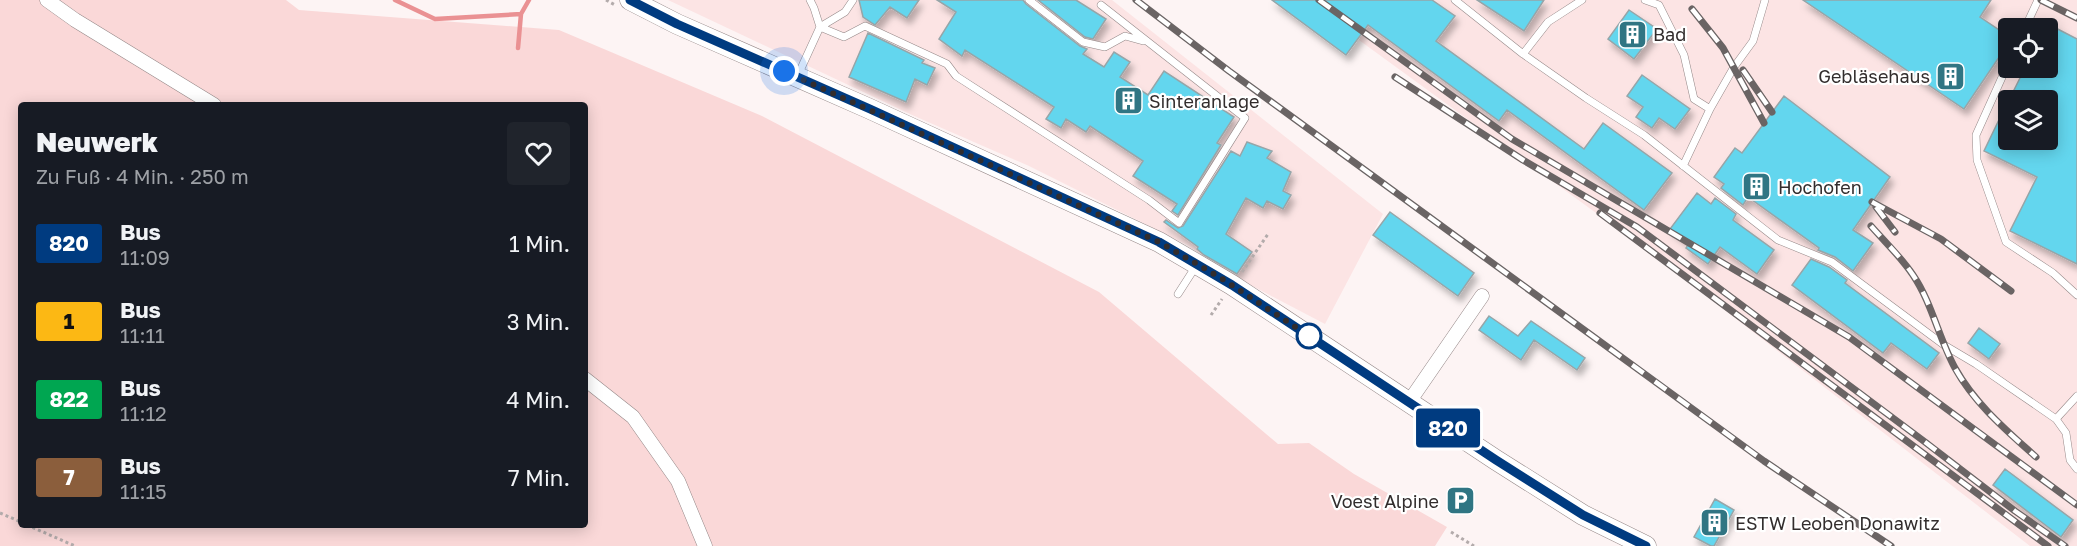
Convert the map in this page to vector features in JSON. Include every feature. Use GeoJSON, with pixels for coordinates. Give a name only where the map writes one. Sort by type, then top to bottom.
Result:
{"type":"FeatureCollection","features":[{"type":"Feature","properties":{"kind":"main road"},"geometry":{"type":"LineString","coordinates":[[623,3],[677,24],[1159,242],[1197,264],[1583,515],[1646,546]]}},
{"type":"Feature","properties":{"kind":"street"},"geometry":{"type":"LineString","coordinates":[[47,0],[75,20],[209,102]]}},
{"type":"Feature","properties":{"kind":"street"},"geometry":{"type":"LineString","coordinates":[[1409,402],[1482,297]]}},
{"type":"Feature","properties":{"kind":"street"},"geometry":{"type":"LineString","coordinates":[[588,381],[633,417],[678,481],[705,546]]}},
{"type":"Feature","properties":{"kind":"lane"},"geometry":{"type":"LineString","coordinates":[[810,0],[820,27],[844,37],[865,26],[947,64],[956,76],[1149,200],[1179,224],[1245,118],[1101,5]]}},
{"type":"Feature","properties":{"kind":"lane"},"geometry":{"type":"LineString","coordinates":[[797,78],[820,27],[845,12],[853,0]]}},
{"type":"Feature","properties":{"kind":"lane"},"geometry":{"type":"LineString","coordinates":[[1029,0],[1083,42],[1105,47],[1125,36],[1146,42]]}},
{"type":"Feature","properties":{"kind":"lane"},"geometry":{"type":"LineString","coordinates":[[1455,0],[1523,54],[1644,135],[1778,240],[1832,262],[1944,345],[1977,364],[2056,420],[2066,433],[2070,460],[2077,470]]}},
{"type":"Feature","properties":{"kind":"lane"},"geometry":{"type":"LineString","coordinates":[[1523,54],[1548,22],[1582,0]]}},
{"type":"Feature","properties":{"kind":"lane"},"geometry":{"type":"LineString","coordinates":[[1645,0],[1659,5],[1683,55],[1694,99],[1710,109]]}},
{"type":"Feature","properties":{"kind":"lane"},"geometry":{"type":"LineString","coordinates":[[1683,166],[1710,109],[1734,67],[1753,41],[1765,0]]}},
{"type":"Feature","properties":{"kind":"lane"},"geometry":{"type":"LineString","coordinates":[[2030,18],[2038,0]]}},
{"type":"Feature","properties":{"kind":"lane"},"geometry":{"type":"LineString","coordinates":[[2002,78],[1976,135],[1977,160],[2006,242],[2053,273],[2077,295]]}},
{"type":"Feature","properties":{"kind":"lane"},"geometry":{"type":"LineString","coordinates":[[1178,294],[1197,264]]}},
{"type":"Feature","properties":{"kind":"lane"},"geometry":{"type":"LineString","coordinates":[[2056,420],[2077,396]]}},
{"type":"Feature","properties":{"kind":"path"},"geometry":{"type":"LineString","coordinates":[[606,0],[623,3]]}},
{"type":"Feature","properties":{"kind":"path"},"geometry":{"type":"LineString","coordinates":[[0,513],[18,521]]}},
{"type":"Feature","properties":{"kind":"path"},"geometry":{"type":"LineString","coordinates":[[34,528],[75,546]]}},
{"type":"Feature","properties":{"kind":"path"},"geometry":{"type":"LineString","coordinates":[[1451,532],[1474,546]]}},
{"type":"Feature","properties":{"kind":"shaded area"},"geometry":{"type":"Polygon","coordinates":[[[0,0],[286,0],[299,10],[559,30],[762,116],[1099,292],[1278,444],[1309,443],[1354,474],[1447,527],[1435,546],[0,546],[0,0]]]}},
{"type":"Feature","properties":{"kind":"shaded area"},"geometry":{"type":"Polygon","coordinates":[[[668,0],[1112,0],[1383,214],[1325,324],[1235,277],[1187,245],[1029,166],[912,115],[668,0]]]}},
{"type":"Feature","properties":{"kind":"shaded area"},"geometry":{"type":"Polygon","coordinates":[[[1304,0],[2077,0],[2077,546],[2030,546],[1651,253],[1304,0]]]}},
{"type":"Feature","properties":{"kind":"building"},"geometry":{"type":"Polygon","coordinates":[[[859,0],[919,0],[907,18],[890,7],[875,25],[863,17],[859,0]]]}},
{"type":"Feature","properties":{"kind":"building","name":"Sinteranlage"},"geometry":{"type":"Polygon","coordinates":[[[937,0],[1023,0],[1080,46],[1087,49],[1083,54],[1104,67],[1114,52],[1130,62],[1120,77],[1148,95],[1164,71],[1234,117],[1217,143],[1221,145],[1178,215],[1172,211],[1177,204],[1133,176],[1143,161],[1090,126],[1086,132],[1066,119],[1061,128],[1046,119],[1054,107],[965,50],[962,56],[939,39],[956,12],[937,0]]]}},
{"type":"Feature","properties":{"kind":"building"},"geometry":{"type":"Polygon","coordinates":[[[1038,0],[1076,0],[1106,19],[1093,39],[1085,37],[1038,0]]]}},
{"type":"Feature","properties":{"kind":"building"},"geometry":{"type":"Polygon","coordinates":[[[1272,0],[1432,0],[1455,16],[1436,41],[1584,149],[1603,123],[1672,173],[1644,210],[1507,110],[1499,121],[1368,25],[1346,55],[1272,0]]]}},
{"type":"Feature","properties":{"kind":"building"},"geometry":{"type":"Polygon","coordinates":[[[1477,0],[1544,0],[1524,31],[1477,0]]]}},
{"type":"Feature","properties":{"kind":"building","name":"Gebläsehaus"},"geometry":{"type":"Polygon","coordinates":[[[1803,0],[1991,0],[1980,17],[1998,29],[1998,59],[1964,109],[1803,0]]]}},
{"type":"Feature","properties":{"kind":"building","name":"Bad"},"geometry":{"type":"Polygon","coordinates":[[[1629,10],[1657,29],[1634,59],[1608,39],[1629,10]]]}},
{"type":"Feature","properties":{"kind":"building"},"geometry":{"type":"Polygon","coordinates":[[[2058,29],[2077,39],[2077,264],[2010,231],[2037,177],[1984,151],[1998,122],[1998,150],[2058,150],[2058,90],[2014,90],[2020,78],[2058,78],[2058,29]]]}},
{"type":"Feature","properties":{"kind":"building"},"geometry":{"type":"Polygon","coordinates":[[[868,33],[924,60],[922,63],[935,68],[927,85],[915,79],[906,102],[849,77],[868,33]]]}},
{"type":"Feature","properties":{"kind":"building"},"geometry":{"type":"Polygon","coordinates":[[[1642,75],[1690,109],[1675,129],[1659,118],[1652,128],[1636,117],[1643,107],[1627,96],[1642,75]]]}},
{"type":"Feature","properties":{"kind":"building"},"geometry":{"type":"Polygon","coordinates":[[[1784,96],[1890,177],[1853,230],[1873,243],[1853,271],[1835,257],[1818,250],[1819,248],[1748,197],[1743,205],[1721,188],[1724,184],[1714,177],[1735,148],[1742,153],[1784,96]]]}},
{"type":"Feature","properties":{"kind":"building"},"geometry":{"type":"Polygon","coordinates":[[[1247,142],[1272,151],[1267,158],[1291,172],[1283,191],[1291,195],[1283,209],[1267,201],[1263,208],[1246,198],[1226,234],[1252,252],[1237,274],[1204,255],[1197,249],[1198,247],[1164,222],[1166,220],[1178,228],[1183,226],[1231,151],[1240,156],[1247,142]]]}},
{"type":"Feature","properties":{"kind":"building"},"geometry":{"type":"Polygon","coordinates":[[[1697,193],[1711,204],[1715,198],[1736,214],[1733,220],[1774,250],[1757,274],[1720,247],[1708,264],[1686,248],[1689,243],[1670,229],[1697,193]]]}},
{"type":"Feature","properties":{"kind":"building"},"geometry":{"type":"Polygon","coordinates":[[[1390,212],[1474,273],[1458,296],[1373,235],[1390,212]]]}},
{"type":"Feature","properties":{"kind":"building"},"geometry":{"type":"Polygon","coordinates":[[[1811,259],[1829,267],[1847,280],[1845,283],[1939,353],[1927,369],[1891,343],[1883,353],[1792,285],[1811,259]]]}},
{"type":"Feature","properties":{"kind":"building"},"geometry":{"type":"Polygon","coordinates":[[[1489,316],[1518,336],[1531,321],[1585,358],[1577,370],[1534,340],[1521,360],[1479,330],[1489,316]]]}},
{"type":"Feature","properties":{"kind":"building"},"geometry":{"type":"Polygon","coordinates":[[[1979,328],[2000,344],[1989,359],[1968,343],[1979,328]]]}},
{"type":"Feature","properties":{"kind":"building"},"geometry":{"type":"Polygon","coordinates":[[[2005,469],[2073,520],[2061,537],[1993,485],[2005,469]]]}},
{"type":"Feature","properties":{"kind":"building","name":"ESTW Leoben Donawitz"},"geometry":{"type":"Polygon","coordinates":[[[1715,499],[1734,510],[1714,546],[1711,546],[1694,537],[1715,499]]]}},
{"type":"Feature","properties":{"kind":"waterway"},"geometry":{"type":"LineString","coordinates":[[395,0],[435,19],[521,14],[529,0]]}},
{"type":"Feature","properties":{"kind":"waterway"},"geometry":{"type":"LineString","coordinates":[[518,48],[521,14]]}},
{"type":"Feature","properties":{"kind":"railway"},"geometry":{"type":"LineString","coordinates":[[1136,0],[1229,71],[1764,461],[1891,546]]}},
{"type":"Feature","properties":{"kind":"railway"},"geometry":{"type":"LineString","coordinates":[[1319,0],[1512,139],[1849,337],[2077,505]]}},
{"type":"Feature","properties":{"kind":"railway"},"geometry":{"type":"LineString","coordinates":[[2041,0],[2077,18]]}},
{"type":"Feature","properties":{"kind":"railway"},"geometry":{"type":"LineString","coordinates":[[1692,9],[1723,48],[1764,123]]}},
{"type":"Feature","properties":{"kind":"railway"},"geometry":{"type":"LineString","coordinates":[[1743,70],[1772,112]]}},
{"type":"Feature","properties":{"kind":"railway"},"geometry":{"type":"LineString","coordinates":[[1395,77],[1523,160],[1637,227],[2015,511],[2065,546]]}},
{"type":"Feature","properties":{"kind":"railway"},"geometry":{"type":"LineString","coordinates":[[1872,202],[1941,239],[2011,291]]}},
{"type":"Feature","properties":{"kind":"railway"},"geometry":{"type":"LineString","coordinates":[[1876,207],[1895,232]]}},
{"type":"Feature","properties":{"kind":"railway"},"geometry":{"type":"LineString","coordinates":[[1600,213],[2048,546]]}},
{"type":"Feature","properties":{"kind":"railway"},"geometry":{"type":"LineString","coordinates":[[1871,226],[1903,262],[1920,286],[1949,357],[1963,381],[1992,416],[2036,457]]}},
{"type":"Feature","properties":{"kind":"bus line","name":"820"},"geometry":{"type":"LineString","coordinates":[[630,0],[677,24],[771,64],[814,86],[870,109],[1159,242],[1232,285],[1583,515],[1646,546]]}},
{"type":"Feature","properties":{"kind":"place","name":"Bad"},"geometry":{"type":"Point","coordinates":[1632,34]}},
{"type":"Feature","properties":{"kind":"place","name":"Gebläsehaus"},"geometry":{"type":"Point","coordinates":[1951,76]}},
{"type":"Feature","properties":{"kind":"place","name":"Sinteranlage"},"geometry":{"type":"Point","coordinates":[1128,101]}},
{"type":"Feature","properties":{"kind":"place","name":"Hochofen"},"geometry":{"type":"Point","coordinates":[1757,187]}},
{"type":"Feature","properties":{"kind":"place","name":"Voest Alpine"},"geometry":{"type":"Point","coordinates":[1460,501]}},
{"type":"Feature","properties":{"kind":"place","name":"ESTW Leoben Donawitz"},"geometry":{"type":"Point","coordinates":[1714,523]}},
{"type":"Feature","properties":{"kind":"route"},"geometry":{"type":"LineString","coordinates":[[784,71],[1159,242],[1221,278],[1309,336]]}}]}
